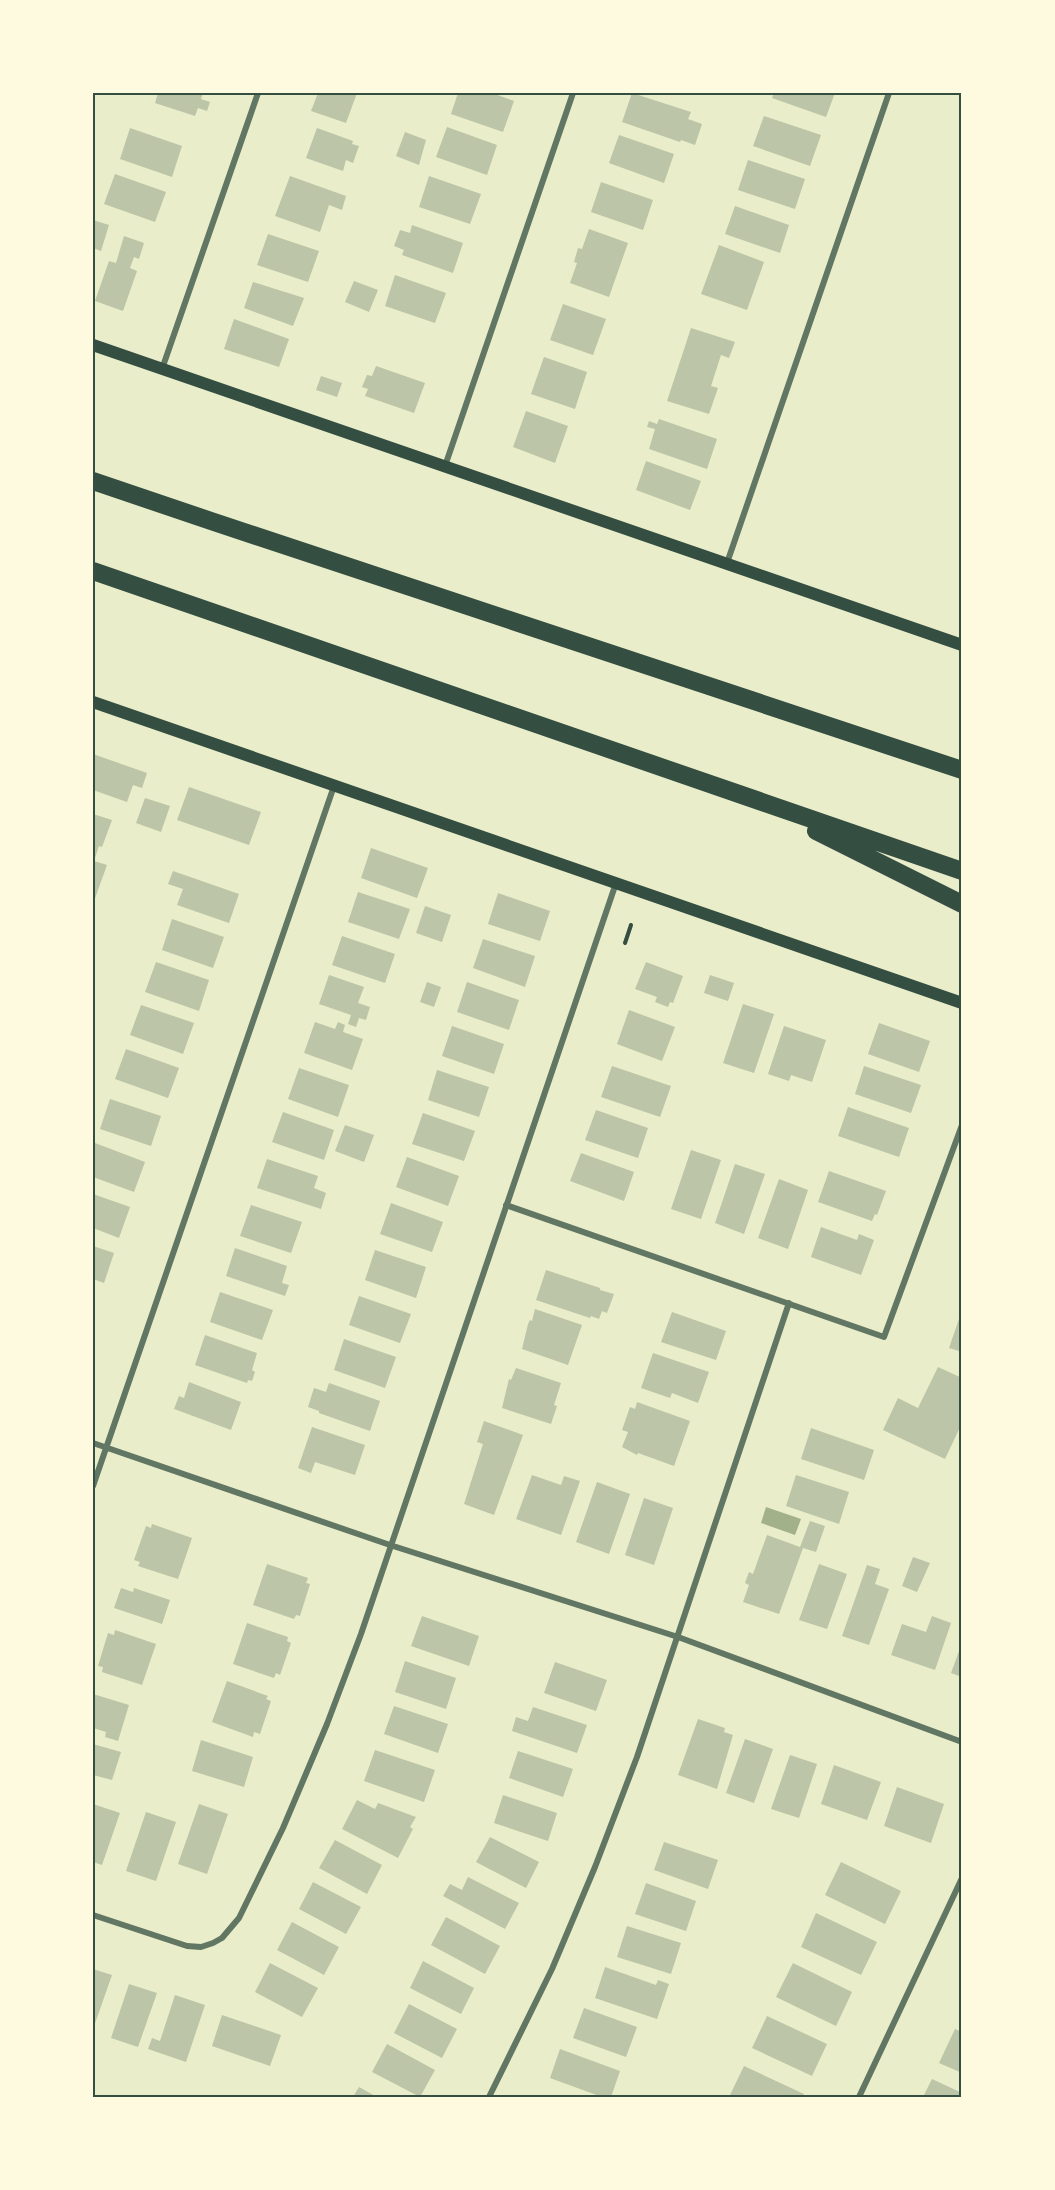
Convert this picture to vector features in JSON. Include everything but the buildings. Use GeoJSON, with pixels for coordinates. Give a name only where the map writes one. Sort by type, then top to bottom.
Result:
{"type":"FeatureCollection","features":[{"type":"Feature","properties":{"kind":"highway"},"geometry":{"type":"LineString","coordinates":[[93,481],[962,770]]}},
{"type":"Feature","properties":{"kind":"highway"},"geometry":{"type":"LineString","coordinates":[[93,571],[962,871]]}},
{"type":"Feature","properties":{"kind":"highway"},"geometry":{"type":"LineString","coordinates":[[753,799],[962,904]]}},
{"type":"Feature","properties":{"kind":"main road"},"geometry":{"type":"LineString","coordinates":[[93,345],[962,645]]}},
{"type":"Feature","properties":{"kind":"main road"},"geometry":{"type":"LineString","coordinates":[[93,702],[962,1003]]}},
{"type":"Feature","properties":{"kind":"street"},"geometry":{"type":"LineString","coordinates":[[162,369],[258,93]]}},
{"type":"Feature","properties":{"kind":"street"},"geometry":{"type":"LineString","coordinates":[[445,466],[573,93]]}},
{"type":"Feature","properties":{"kind":"street"},"geometry":{"type":"LineString","coordinates":[[726,564],[889,93]]}},
{"type":"Feature","properties":{"kind":"street"},"geometry":{"type":"LineString","coordinates":[[93,1486],[334,786]]}},
{"type":"Feature","properties":{"kind":"street"},"geometry":{"type":"LineString","coordinates":[[93,1915],[188,1946],[201,1947],[222,1938],[239,1918],[283,1828],[327,1724],[361,1634],[616,883]]}},
{"type":"Feature","properties":{"kind":"street"},"geometry":{"type":"LineString","coordinates":[[506,1205],[884,1336],[962,1125]]}},
{"type":"Feature","properties":{"kind":"street"},"geometry":{"type":"LineString","coordinates":[[489,2097],[552,1969],[595,1867],[637,1757],[789,1303]]}},
{"type":"Feature","properties":{"kind":"street"},"geometry":{"type":"LineString","coordinates":[[93,1443],[390,1545],[678,1637],[962,1742]]}},
{"type":"Feature","properties":{"kind":"street"},"geometry":{"type":"LineString","coordinates":[[859,2097],[962,1878]]}},
{"type":"Feature","properties":{"kind":"path"},"geometry":{"type":"LineString","coordinates":[[625,943],[631,925]]}},
{"type":"Feature","properties":{"kind":"shaded area"},"geometry":{"type":"Polygon","coordinates":[[[766,1507],[801,1519],[795,1535],[761,1523],[766,1507]]]}}]}
